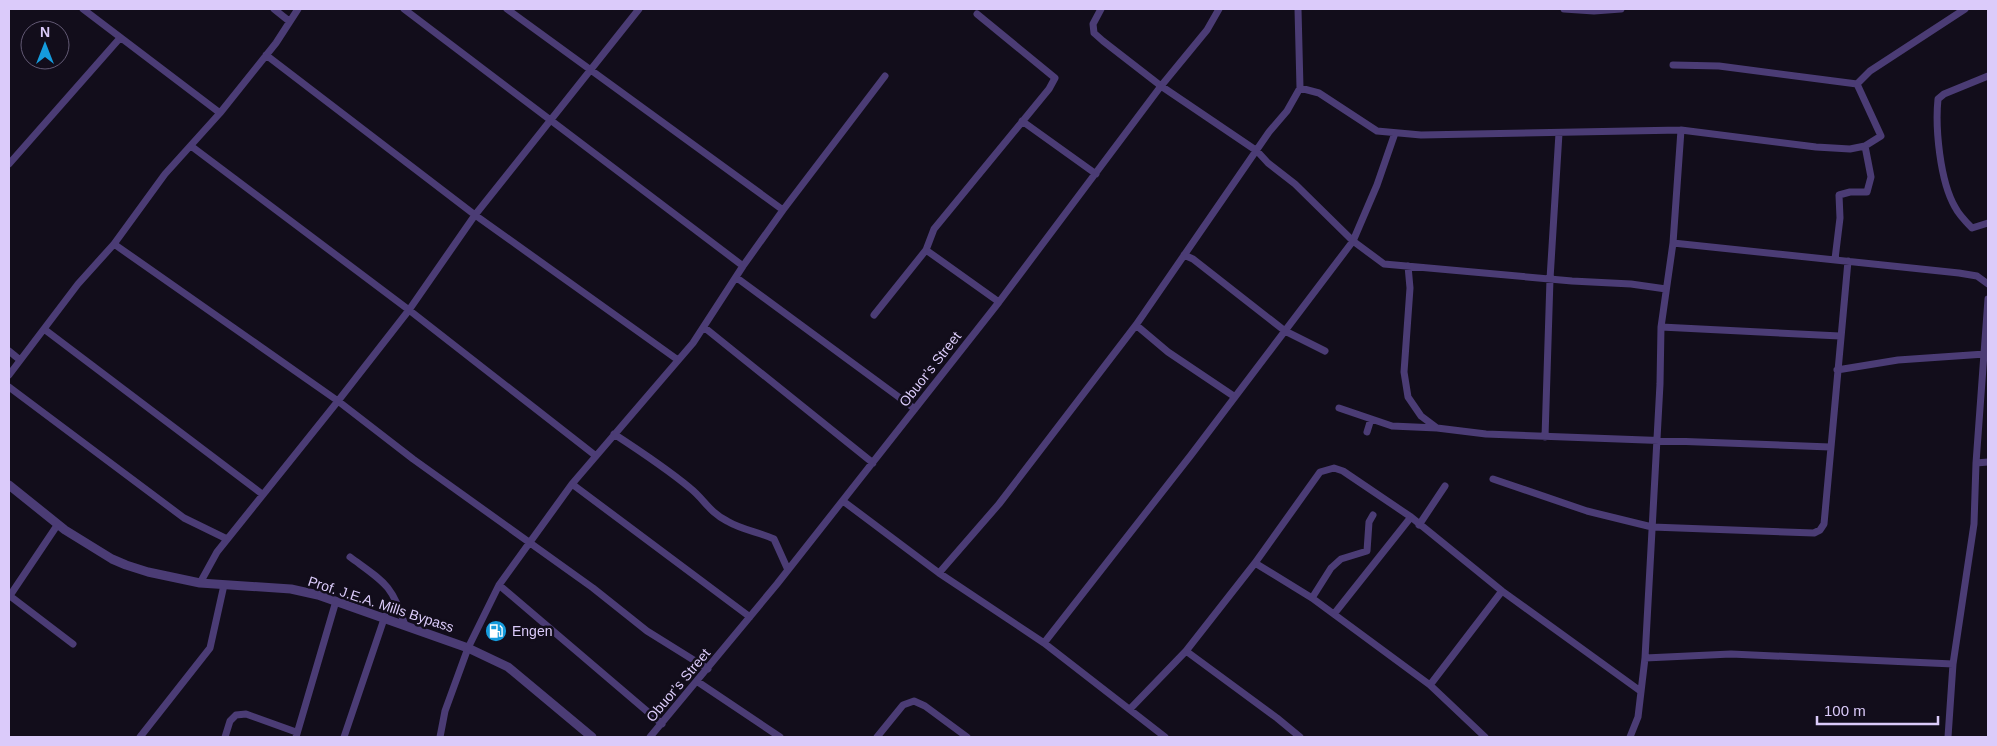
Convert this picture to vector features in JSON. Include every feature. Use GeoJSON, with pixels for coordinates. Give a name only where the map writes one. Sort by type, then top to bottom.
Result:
{"type":"FeatureCollection","features":[{"type":"Feature","properties":{"kind":"street"},"geometry":{"type":"LineString","coordinates":[[83,9],[220,113]]}},
{"type":"Feature","properties":{"kind":"street"},"geometry":{"type":"LineString","coordinates":[[274,9],[289,21]]}},
{"type":"Feature","properties":{"kind":"street"},"geometry":{"type":"LineString","coordinates":[[9,374],[78,284],[114,244],[165,174],[220,113],[266,55],[298,9]]}},
{"type":"Feature","properties":{"kind":"street"},"geometry":{"type":"LineString","coordinates":[[404,9],[550,121],[634,181],[743,266]]}},
{"type":"Feature","properties":{"kind":"street"},"geometry":{"type":"LineString","coordinates":[[507,9],[783,210]]}},
{"type":"Feature","properties":{"kind":"street"},"geometry":{"type":"LineString","coordinates":[[200,583],[217,552],[409,310],[475,215],[637,12],[626,9]]}},
{"type":"Feature","properties":{"kind":"street"},"geometry":{"type":"LineString","coordinates":[[1101,9],[1092,24],[1094,33],[1161,86],[1257,151],[1268,163],[1308,196],[1353,241],[1384,264],[1550,279],[1631,284],[1666,289]]}},
{"type":"Feature","properties":{"kind":"street","name":"Obuor’s Street"},"geometry":{"type":"LineString","coordinates":[[650,737],[698,682],[788,570],[999,302],[1161,86],[1202,37],[1218,9]]}},
{"type":"Feature","properties":{"kind":"street"},"geometry":{"type":"LineString","coordinates":[[939,573],[999,504],[1136,325],[1269,132],[1287,111],[1300,88],[1298,9]]}},
{"type":"Feature","properties":{"kind":"street"},"geometry":{"type":"LineString","coordinates":[[1565,9],[1594,11],[1621,9]]}},
{"type":"Feature","properties":{"kind":"street"},"geometry":{"type":"LineString","coordinates":[[1949,9],[1953,16]]}},
{"type":"Feature","properties":{"kind":"street"},"geometry":{"type":"LineString","coordinates":[[1857,84],[1870,71],[1965,9]]}},
{"type":"Feature","properties":{"kind":"street"},"geometry":{"type":"LineString","coordinates":[[874,315],[926,250],[934,229],[1049,89],[1055,78],[976,14]]}},
{"type":"Feature","properties":{"kind":"street"},"geometry":{"type":"LineString","coordinates":[[9,164],[120,38]]}},
{"type":"Feature","properties":{"kind":"street"},"geometry":{"type":"LineString","coordinates":[[266,55],[475,215],[678,360]]}},
{"type":"Feature","properties":{"kind":"street"},"geometry":{"type":"LineString","coordinates":[[1673,65],[1719,66],[1857,84]]}},
{"type":"Feature","properties":{"kind":"street"},"geometry":{"type":"LineString","coordinates":[[440,737],[445,711],[468,648],[499,585],[572,484],[705,328],[743,266],[783,210],[885,76]]}},
{"type":"Feature","properties":{"kind":"street"},"geometry":{"type":"LineString","coordinates":[[1988,76],[1944,94],[1938,99],[1935,117],[1944,178],[1954,206],[1972,228],[1988,223]]}},
{"type":"Feature","properties":{"kind":"street"},"geometry":{"type":"LineString","coordinates":[[1300,88],[1319,93],[1377,131],[1421,135],[1682,130],[1816,147],[1850,149],[1865,146],[1881,136],[1877,124],[1864,103],[1857,84]]}},
{"type":"Feature","properties":{"kind":"street"},"geometry":{"type":"LineString","coordinates":[[1022,121],[1096,174]]}},
{"type":"Feature","properties":{"kind":"street"},"geometry":{"type":"LineString","coordinates":[[1630,737],[1638,717],[1639,690],[1645,658],[1661,327],[1673,243],[1682,130]]}},
{"type":"Feature","properties":{"kind":"street"},"geometry":{"type":"LineString","coordinates":[[1044,643],[1235,397],[1353,241],[1377,186],[1396,133]]}},
{"type":"Feature","properties":{"kind":"street"},"geometry":{"type":"LineString","coordinates":[[1545,436],[1550,279],[1559,133]]}},
{"type":"Feature","properties":{"kind":"street"},"geometry":{"type":"LineString","coordinates":[[191,146],[409,310],[596,456]]}},
{"type":"Feature","properties":{"kind":"street"},"geometry":{"type":"LineString","coordinates":[[1835,260],[1840,218],[1839,195],[1850,192],[1867,192],[1871,177],[1865,146]]}},
{"type":"Feature","properties":{"kind":"street"},"geometry":{"type":"LineString","coordinates":[[1673,243],[1959,273],[1977,276],[1988,284]]}},
{"type":"Feature","properties":{"kind":"street"},"geometry":{"type":"LineString","coordinates":[[114,244],[338,401],[594,588],[647,631],[708,669]]}},
{"type":"Feature","properties":{"kind":"street"},"geometry":{"type":"LineString","coordinates":[[926,250],[999,302]]}},
{"type":"Feature","properties":{"kind":"street"},"geometry":{"type":"LineString","coordinates":[[1184,256],[1193,259],[1285,331],[1325,351]]}},
{"type":"Feature","properties":{"kind":"street"},"geometry":{"type":"LineString","coordinates":[[1493,479],[1587,511],[1652,528],[1814,533],[1820,530],[1824,524],[1848,261]]}},
{"type":"Feature","properties":{"kind":"street"},"geometry":{"type":"LineString","coordinates":[[1408,266],[1410,288],[1404,372],[1408,397],[1421,416],[1437,428]]}},
{"type":"Feature","properties":{"kind":"street"},"geometry":{"type":"LineString","coordinates":[[736,278],[915,409]]}},
{"type":"Feature","properties":{"kind":"street"},"geometry":{"type":"LineString","coordinates":[[1948,737],[1953,664],[1971,556],[1974,524],[1976,463],[1988,299]]}},
{"type":"Feature","properties":{"kind":"street"},"geometry":{"type":"LineString","coordinates":[[1136,325],[1168,352],[1235,397]]}},
{"type":"Feature","properties":{"kind":"street"},"geometry":{"type":"LineString","coordinates":[[1661,327],[1840,336]]}},
{"type":"Feature","properties":{"kind":"street"},"geometry":{"type":"LineString","coordinates":[[705,328],[872,463]]}},
{"type":"Feature","properties":{"kind":"street"},"geometry":{"type":"LineString","coordinates":[[44,329],[262,494]]}},
{"type":"Feature","properties":{"kind":"street"},"geometry":{"type":"LineString","coordinates":[[9,351],[20,360]]}},
{"type":"Feature","properties":{"kind":"street"},"geometry":{"type":"LineString","coordinates":[[1837,370],[1898,360],[1985,354]]}},
{"type":"Feature","properties":{"kind":"street"},"geometry":{"type":"LineString","coordinates":[[9,387],[184,518],[227,539]]}},
{"type":"Feature","properties":{"kind":"street"},"geometry":{"type":"LineString","coordinates":[[1339,408],[1392,426],[1437,428],[1486,434],[1656,442],[1830,447]]}},
{"type":"Feature","properties":{"kind":"street"},"geometry":{"type":"LineString","coordinates":[[1367,432],[1371,419]]}},
{"type":"Feature","properties":{"kind":"street"},"geometry":{"type":"LineString","coordinates":[[614,434],[676,476],[693,490],[707,508],[726,521],[747,531],[774,539],[788,570]]}},
{"type":"Feature","properties":{"kind":"street"},"geometry":{"type":"LineString","coordinates":[[1976,463],[1988,462]]}},
{"type":"Feature","properties":{"kind":"street"},"geometry":{"type":"LineString","coordinates":[[1130,710],[1186,651],[1255,563],[1320,472],[1334,468],[1343,471],[1411,517],[1502,591],[1639,690]]}},
{"type":"Feature","properties":{"kind":"street"},"geometry":{"type":"LineString","coordinates":[[572,484],[750,617]]}},
{"type":"Feature","properties":{"kind":"street","name":"Prof. J.E.A. Mills Bypass"},"geometry":{"type":"LineString","coordinates":[[9,485],[58,524],[112,559],[148,572],[200,583],[291,589],[318,594],[336,602],[385,616],[468,648],[508,667],[592,737]]}},
{"type":"Feature","properties":{"kind":"street"},"geometry":{"type":"LineString","coordinates":[[1419,525],[1444,486]]}},
{"type":"Feature","properties":{"kind":"street"},"geometry":{"type":"LineString","coordinates":[[843,501],[939,573],[1044,643],[1165,737]]}},
{"type":"Feature","properties":{"kind":"street"},"geometry":{"type":"LineString","coordinates":[[1312,598],[1332,568],[1341,559],[1367,551],[1369,522],[1373,515]]}},
{"type":"Feature","properties":{"kind":"street"},"geometry":{"type":"LineString","coordinates":[[1334,614],[1411,517]]}},
{"type":"Feature","properties":{"kind":"street"},"geometry":{"type":"LineString","coordinates":[[58,524],[9,597],[73,644]]}},
{"type":"Feature","properties":{"kind":"street"},"geometry":{"type":"LineString","coordinates":[[350,558],[386,583],[397,599],[405,625]]}},
{"type":"Feature","properties":{"kind":"street"},"geometry":{"type":"LineString","coordinates":[[1255,563],[1312,598],[1430,685],[1485,737]]}},
{"type":"Feature","properties":{"kind":"street"},"geometry":{"type":"LineString","coordinates":[[140,737],[210,648],[224,585]]}},
{"type":"Feature","properties":{"kind":"street"},"geometry":{"type":"LineString","coordinates":[[499,585],[662,724]]}},
{"type":"Feature","properties":{"kind":"street"},"geometry":{"type":"LineString","coordinates":[[1430,685],[1502,591]]}},
{"type":"Feature","properties":{"kind":"street"},"geometry":{"type":"LineString","coordinates":[[225,737],[230,721],[236,715],[246,714],[296,734],[336,602]]}},
{"type":"Feature","properties":{"kind":"street"},"geometry":{"type":"LineString","coordinates":[[344,737],[385,616]]}},
{"type":"Feature","properties":{"kind":"street"},"geometry":{"type":"LineString","coordinates":[[1186,651],[1300,737]]}},
{"type":"Feature","properties":{"kind":"street"},"geometry":{"type":"LineString","coordinates":[[1645,658],[1731,654],[1953,664]]}},
{"type":"Feature","properties":{"kind":"street"},"geometry":{"type":"LineString","coordinates":[[698,682],[780,737]]}},
{"type":"Feature","properties":{"kind":"street"},"geometry":{"type":"LineString","coordinates":[[877,737],[903,705],[914,701],[925,706],[967,737]]}},
{"type":"Feature","properties":{"kind":"place","name":"Engen"},"geometry":{"type":"Point","coordinates":[496,631]}}]}
